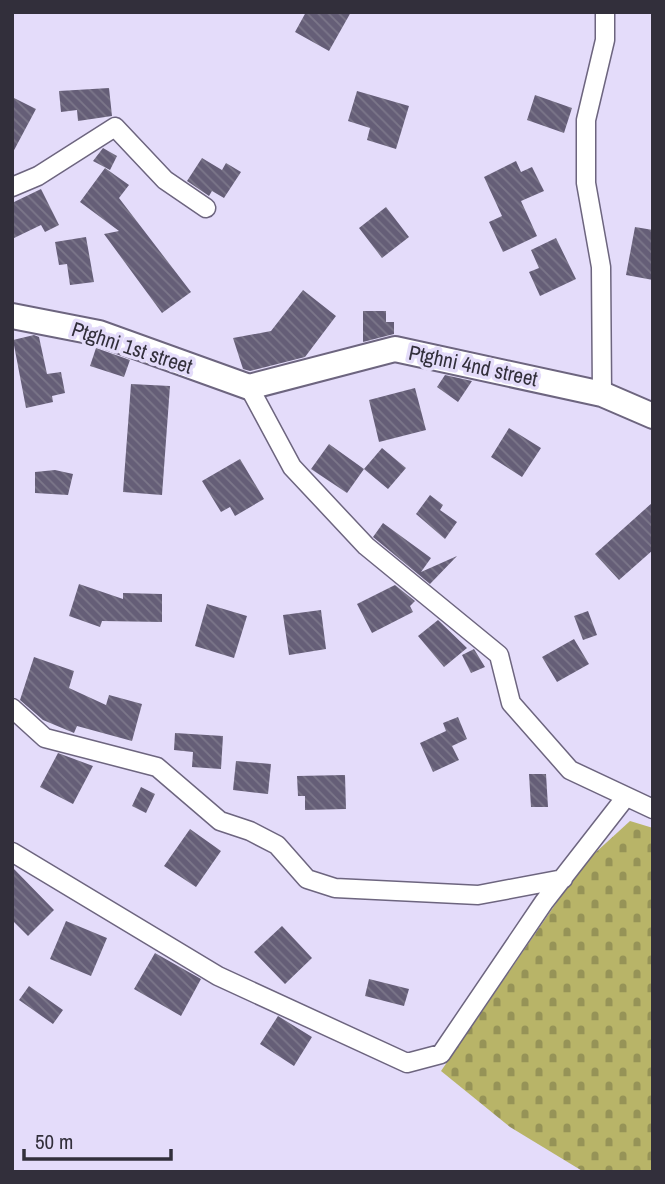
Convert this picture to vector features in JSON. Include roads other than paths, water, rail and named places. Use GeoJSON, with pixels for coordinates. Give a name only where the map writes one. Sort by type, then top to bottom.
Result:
{"type":"FeatureCollection","features":[{"type":"Feature","properties":{"kind":"street"},"geometry":{"type":"LineString","coordinates":[[602,394],[601,267],[586,183],[586,120],[605,40],[605,12]]}},
{"type":"Feature","properties":{"kind":"street"},"geometry":{"type":"LineString","coordinates":[[12,187],[38,176],[115,127],[165,180],[206,208]]}},
{"type":"Feature","properties":{"kind":"street","name":"Ptghni 1st street"},"geometry":{"type":"LineString","coordinates":[[12,316],[99,333],[250,387]]}},
{"type":"Feature","properties":{"kind":"street","name":"Ptghni 4nd street"},"geometry":{"type":"LineString","coordinates":[[250,387],[395,349],[602,394],[653,416]]}},
{"type":"Feature","properties":{"kind":"street"},"geometry":{"type":"LineString","coordinates":[[250,387],[292,467],[366,546],[499,655],[511,703],[570,770],[653,809]]}},
{"type":"Feature","properties":{"kind":"street"},"geometry":{"type":"LineString","coordinates":[[12,708],[45,738],[157,767],[220,821],[250,831],[277,845],[307,879],[335,888],[478,895],[563,879]]}},
{"type":"Feature","properties":{"kind":"street"},"geometry":{"type":"LineString","coordinates":[[12,852],[218,976],[407,1063],[441,1054],[563,879],[625,798]]}}]}
